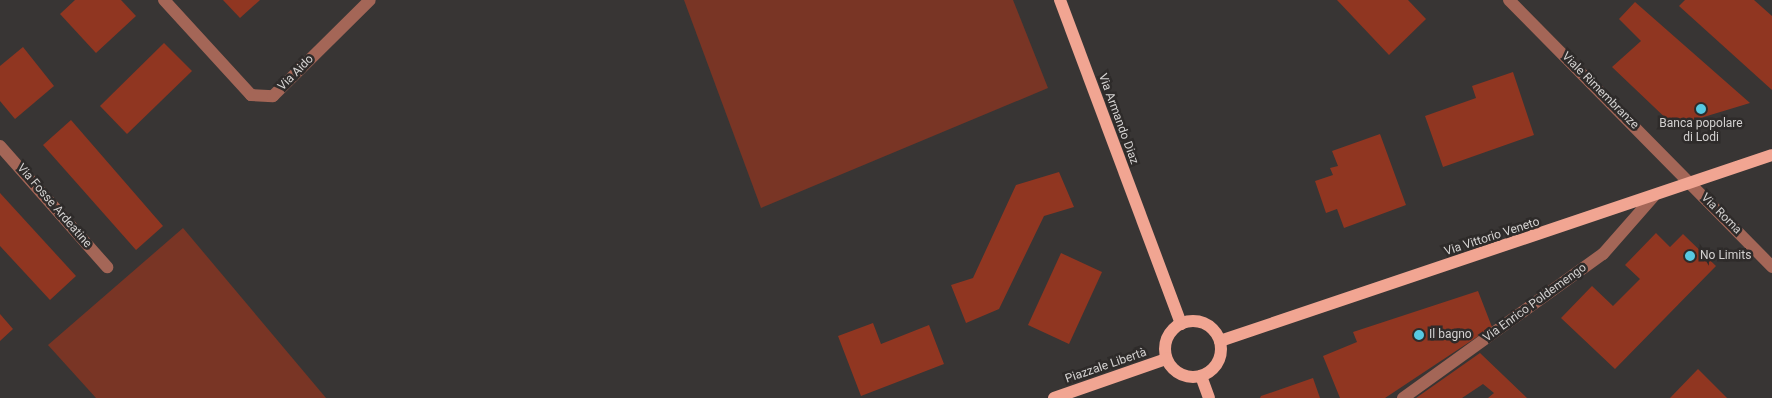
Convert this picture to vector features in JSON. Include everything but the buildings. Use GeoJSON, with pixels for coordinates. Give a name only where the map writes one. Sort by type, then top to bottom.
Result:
{"type":"FeatureCollection","features":[{"type":"Feature","properties":{"kind":"main road","name":"Via Armando Diaz"},"geometry":{"type":"LineString","coordinates":[[1060,0],[1181,324]]}},
{"type":"Feature","properties":{"kind":"main road","name":"Via Vittorio Veneto"},"geometry":{"type":"LineString","coordinates":[[1220,341],[1772,155]]}},
{"type":"Feature","properties":{"kind":"main road"},"geometry":{"type":"LineString","coordinates":[[1181,324],[1206,324],[1220,341],[1218,363],[1201,376],[1180,374],[1166,359],[1167,337],[1181,324]]}},
{"type":"Feature","properties":{"kind":"main road","name":"Piazzale Libertà"},"geometry":{"type":"LineString","coordinates":[[1054,398],[1166,359]]}},
{"type":"Feature","properties":{"kind":"main road"},"geometry":{"type":"LineString","coordinates":[[1201,376],[1209,398]]}},
{"type":"Feature","properties":{"kind":"street","name":"Via Aido"},"geometry":{"type":"LineString","coordinates":[[164,0],[251,95],[273,96],[370,0]]}},
{"type":"Feature","properties":{"kind":"street","name":"Viale Rimembranze"},"geometry":{"type":"LineString","coordinates":[[1509,0],[1690,184]]}},
{"type":"Feature","properties":{"kind":"street","name":"Via Fosse Ardeatine"},"geometry":{"type":"LineString","coordinates":[[0,146],[107,267]]}},
{"type":"Feature","properties":{"kind":"street","name":"Via Roma"},"geometry":{"type":"LineString","coordinates":[[1690,184],[1772,267]]}},
{"type":"Feature","properties":{"kind":"street","name":"Via Enrico Poldemengo"},"geometry":{"type":"LineString","coordinates":[[1403,398],[1603,254],[1654,196]]}},
{"type":"Feature","properties":{"kind":"shaded area"},"geometry":{"type":"Polygon","coordinates":[[[684,0],[1013,0],[1048,88],[761,208],[684,0]]]}},
{"type":"Feature","properties":{"kind":"shaded area"},"geometry":{"type":"Polygon","coordinates":[[[183,228],[326,398],[96,398],[48,345],[183,228]]]}},
{"type":"Feature","properties":{"kind":"place","name":"Banca popolare di Lodi"},"geometry":{"type":"Point","coordinates":[1701,109]}},
{"type":"Feature","properties":{"kind":"place","name":"No Limits"},"geometry":{"type":"Point","coordinates":[1690,256]}},
{"type":"Feature","properties":{"kind":"place","name":"Il bagno"},"geometry":{"type":"Point","coordinates":[1419,335]}}]}
